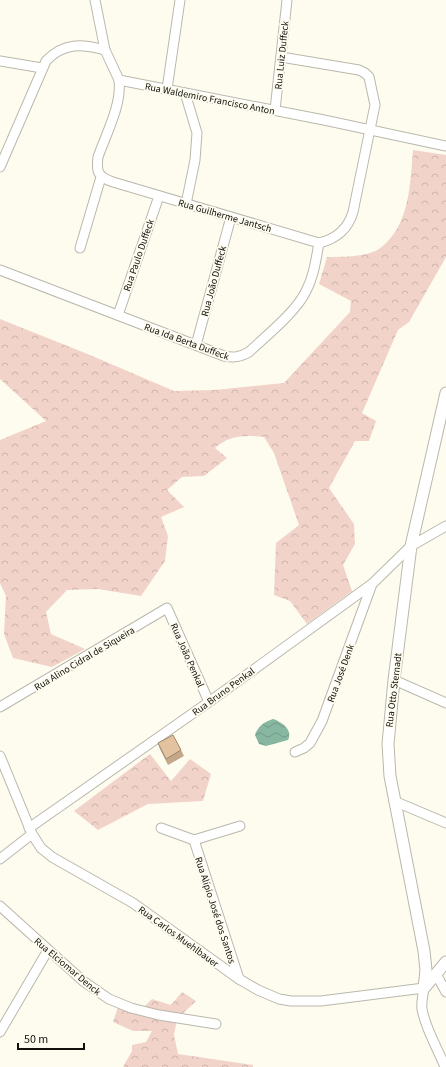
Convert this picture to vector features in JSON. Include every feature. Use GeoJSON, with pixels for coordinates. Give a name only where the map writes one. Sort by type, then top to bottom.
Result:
{"type":"FeatureCollection","features":[{"type":"Feature","properties":{"kind":"main road","name":"Rua Otto Sternadt"},"geometry":{"type":"LineString","coordinates":[[424,988],[426,970],[424,951],[394,801],[388,757],[389,724],[411,546],[446,394]]}},
{"type":"Feature","properties":{"kind":"main road"},"geometry":{"type":"LineString","coordinates":[[424,988],[446,962]]}},
{"type":"Feature","properties":{"kind":"street"},"geometry":{"type":"LineString","coordinates":[[80,248],[101,177],[98,172],[98,157],[118,101],[120,88],[119,80],[104,50],[95,0]]}},
{"type":"Feature","properties":{"kind":"street"},"geometry":{"type":"LineString","coordinates":[[167,89],[180,0]]}},
{"type":"Feature","properties":{"kind":"street","name":"Rua Luiz Duffeck"},"geometry":{"type":"LineString","coordinates":[[276,110],[287,0]]}},
{"type":"Feature","properties":{"kind":"street"},"geometry":{"type":"LineString","coordinates":[[0,167],[42,68],[51,56],[57,51],[65,48],[84,46],[104,50]]}},
{"type":"Feature","properties":{"kind":"street"},"geometry":{"type":"LineString","coordinates":[[281,57],[353,69],[365,73],[369,77],[372,84],[375,105],[351,220],[336,236],[327,241],[319,242]]}},
{"type":"Feature","properties":{"kind":"street"},"geometry":{"type":"LineString","coordinates":[[0,61],[42,68]]}},
{"type":"Feature","properties":{"kind":"street","name":"Rua Waldemiro Francisco Anton"},"geometry":{"type":"LineString","coordinates":[[119,80],[276,110],[446,146]]}},
{"type":"Feature","properties":{"kind":"street"},"geometry":{"type":"LineString","coordinates":[[185,93],[197,133],[195,160],[186,204]]}},
{"type":"Feature","properties":{"kind":"street","name":"Rua Guilherme Jantsch"},"geometry":{"type":"LineString","coordinates":[[101,177],[159,196],[319,242]]}},
{"type":"Feature","properties":{"kind":"street","name":"Rua Paulo Duffeck"},"geometry":{"type":"LineString","coordinates":[[118,315],[159,196]]}},
{"type":"Feature","properties":{"kind":"street","name":"Rua João Duffeck"},"geometry":{"type":"LineString","coordinates":[[196,345],[231,217]]}},
{"type":"Feature","properties":{"kind":"street","name":"Rua Ida Berta Duffeck"},"geometry":{"type":"LineString","coordinates":[[0,270],[196,345],[229,357],[236,358],[249,352],[303,298],[311,280],[319,242]]}},
{"type":"Feature","properties":{"kind":"street","name":"Rua Bruno Penkal"},"geometry":{"type":"LineString","coordinates":[[0,859],[30,831],[372,584],[411,546],[446,526]]}},
{"type":"Feature","properties":{"kind":"street","name":"Rua José Denk"},"geometry":{"type":"LineString","coordinates":[[295,752],[304,748],[310,742],[319,725],[372,584]]}},
{"type":"Feature","properties":{"kind":"street","name":"Rua João Penkal"},"geometry":{"type":"LineString","coordinates":[[167,608],[208,702]]}},
{"type":"Feature","properties":{"kind":"street","name":"Rua Alino Cidral de Siqueira"},"geometry":{"type":"LineString","coordinates":[[0,707],[167,608]]}},
{"type":"Feature","properties":{"kind":"street"},"geometry":{"type":"LineString","coordinates":[[394,680],[446,703]]}},
{"type":"Feature","properties":{"kind":"street","name":"Rua Carlos Muehlbauer"},"geometry":{"type":"LineString","coordinates":[[0,757],[30,831],[41,848],[52,857],[133,903],[239,979],[268,995],[278,999],[291,1001],[321,1001],[424,988]]}},
{"type":"Feature","properties":{"kind":"street"},"geometry":{"type":"LineString","coordinates":[[394,801],[446,823]]}},
{"type":"Feature","properties":{"kind":"street"},"geometry":{"type":"LineString","coordinates":[[161,828],[194,840],[240,826]]}},
{"type":"Feature","properties":{"kind":"street","name":"Rua Alípio José dos Santos"},"geometry":{"type":"LineString","coordinates":[[194,840],[239,979]]}},
{"type":"Feature","properties":{"kind":"street","name":"Rua Elciomar Denck"},"geometry":{"type":"LineString","coordinates":[[0,906],[91,987],[109,999],[119,1004],[159,1016],[216,1024]]}},
{"type":"Feature","properties":{"kind":"street"},"geometry":{"type":"LineString","coordinates":[[0,1032],[48,950]]}},
{"type":"Feature","properties":{"kind":"street"},"geometry":{"type":"LineString","coordinates":[[436,974],[446,992]]}},
{"type":"Feature","properties":{"kind":"street"},"geometry":{"type":"LineString","coordinates":[[424,988],[422,1000],[424,1019],[446,1067]]}},
{"type":"Feature","properties":{"kind":"green space"},"geometry":{"type":"Polygon","coordinates":[[[413,150],[446,155],[446,257],[409,322],[398,330],[362,413],[376,421],[369,441],[355,441],[329,488],[354,524],[355,544],[343,565],[352,591],[307,624],[290,601],[274,595],[276,543],[299,525],[274,453],[264,437],[251,436],[232,438],[215,448],[227,458],[204,476],[182,477],[167,490],[184,507],[161,517],[168,536],[165,561],[141,596],[98,589],[67,590],[46,612],[51,634],[85,649],[52,667],[13,658],[4,634],[6,596],[0,583],[0,440],[46,421],[0,379],[0,319],[174,391],[215,390],[284,383],[350,312],[351,301],[319,284],[327,257],[354,256],[374,252],[389,240],[397,229],[403,217],[409,190],[413,150]]]}},
{"type":"Feature","properties":{"kind":"green space"},"geometry":{"type":"Polygon","coordinates":[[[150,754],[171,781],[190,759],[211,774],[203,801],[148,804],[98,830],[74,811],[150,754]]]}},
{"type":"Feature","properties":{"kind":"green space"},"geometry":{"type":"Polygon","coordinates":[[[182,992],[196,1001],[177,1019],[174,1035],[178,1054],[253,1065],[253,1067],[123,1067],[132,1051],[132,1045],[146,1042],[152,1031],[133,1031],[113,1022],[119,1004],[140,1011],[152,999],[171,1005],[182,992]]]}},
{"type":"Feature","properties":{"kind":"water"},"geometry":{"type":"Polygon","coordinates":[[[273,719],[286,727],[289,733],[288,740],[266,746],[259,744],[255,735],[256,732],[262,725],[273,719]]]}},
{"type":"Feature","properties":{"kind":"building"},"geometry":{"type":"Polygon","coordinates":[[[173,735],[181,750],[166,759],[158,743],[173,735]]]}}]}
